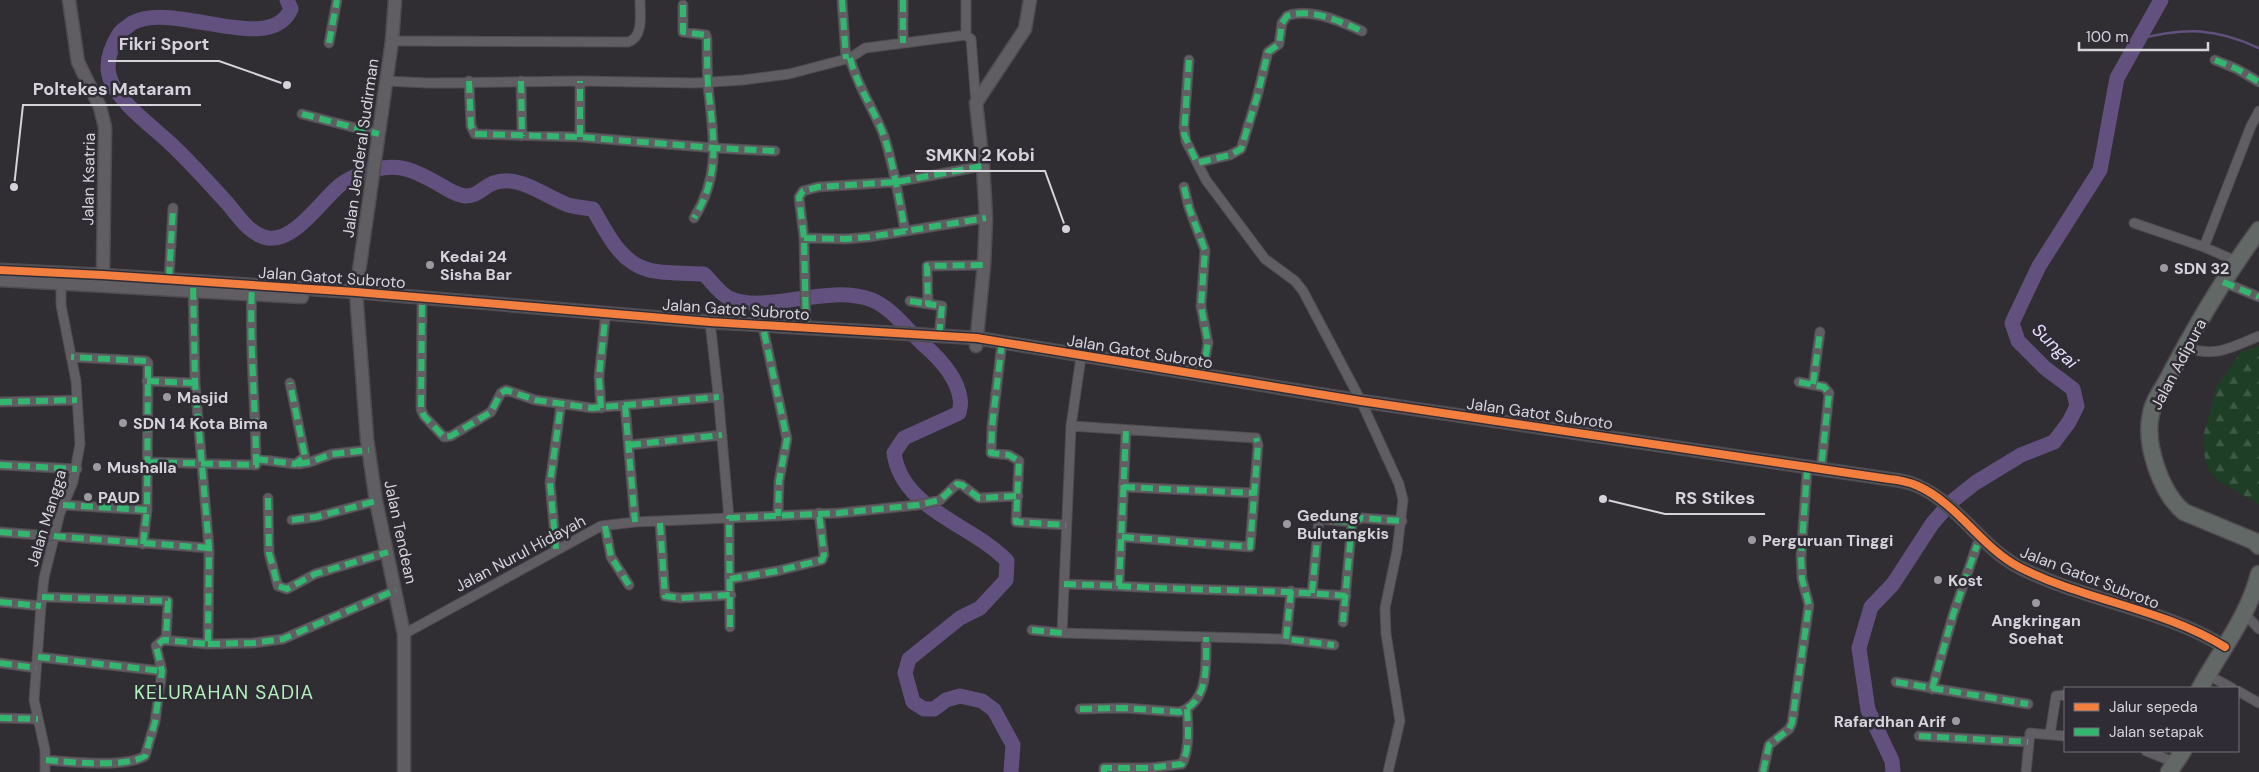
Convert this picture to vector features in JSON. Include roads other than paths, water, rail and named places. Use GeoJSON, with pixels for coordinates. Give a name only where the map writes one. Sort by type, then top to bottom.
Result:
{"type":"FeatureCollection","features":[{"type":"Feature","properties":{"kind":"highway","name":"Jalan Adipura"},"geometry":{"type":"LineString","coordinates":[[2259,230],[2236,261],[2184,347],[2151,413],[2151,443],[2159,475],[2171,497],[2184,512],[2254,541],[2259,546]]}},
{"type":"Feature","properties":{"kind":"highway"},"geometry":{"type":"LineString","coordinates":[[2204,682],[2224,650],[2254,594],[2259,574]]}},
{"type":"Feature","properties":{"kind":"street","name":"Jalan Ksatria"},"geometry":{"type":"LineString","coordinates":[[69,0],[78,62],[100,107],[105,127],[103,275]]}},
{"type":"Feature","properties":{"kind":"street"},"geometry":{"type":"LineString","coordinates":[[329,43],[337,0]]}},
{"type":"Feature","properties":{"kind":"street","name":"Jalan Jenderal Sudirman"},"geometry":{"type":"LineString","coordinates":[[356,296],[392,41],[395,0]]}},
{"type":"Feature","properties":{"kind":"street"},"geometry":{"type":"LineString","coordinates":[[392,41],[628,42],[635,39],[638,34],[640,0]]}},
{"type":"Feature","properties":{"kind":"street"},"geometry":{"type":"LineString","coordinates":[[842,0],[848,58],[857,82],[884,136],[896,182],[905,231]]}},
{"type":"Feature","properties":{"kind":"street"},"geometry":{"type":"LineString","coordinates":[[903,0],[903,43]]}},
{"type":"Feature","properties":{"kind":"street"},"geometry":{"type":"LineString","coordinates":[[966,0],[966,35]]}},
{"type":"Feature","properties":{"kind":"street"},"geometry":{"type":"LineString","coordinates":[[976,103],[1025,29],[1030,0]]}},
{"type":"Feature","properties":{"kind":"street"},"geometry":{"type":"LineString","coordinates":[[683,5],[683,32],[706,35],[714,148],[710,187],[694,218]]}},
{"type":"Feature","properties":{"kind":"street"},"geometry":{"type":"LineString","coordinates":[[1197,163],[1230,155],[1240,148],[1257,97],[1268,52],[1279,44],[1282,24],[1286,16],[1292,14],[1315,15],[1333,19],[1362,31]]}},
{"type":"Feature","properties":{"kind":"street"},"geometry":{"type":"LineString","coordinates":[[386,80],[428,83],[469,81],[708,82],[756,79],[789,74],[848,58],[865,48],[966,35],[971,39],[986,218],[977,342]]}},
{"type":"Feature","properties":{"kind":"street"},"geometry":{"type":"LineString","coordinates":[[1189,60],[1184,134],[1197,163],[1206,180],[1265,259],[1295,281],[1303,291],[1362,404],[1399,484],[1403,500],[1402,521],[1385,608],[1386,634],[1400,721],[1388,772]]}},
{"type":"Feature","properties":{"kind":"street"},"geometry":{"type":"LineString","coordinates":[[2215,60],[2237,69],[2259,82]]}},
{"type":"Feature","properties":{"kind":"street"},"geometry":{"type":"LineString","coordinates":[[469,81],[470,120],[473,133],[580,137],[775,151]]}},
{"type":"Feature","properties":{"kind":"street"},"geometry":{"type":"LineString","coordinates":[[521,81],[522,136]]}},
{"type":"Feature","properties":{"kind":"street"},"geometry":{"type":"LineString","coordinates":[[580,81],[580,137]]}},
{"type":"Feature","properties":{"kind":"street"},"geometry":{"type":"LineString","coordinates":[[2204,247],[2251,126],[2259,111]]}},
{"type":"Feature","properties":{"kind":"street"},"geometry":{"type":"LineString","coordinates":[[302,114],[379,134]]}},
{"type":"Feature","properties":{"kind":"street"},"geometry":{"type":"LineString","coordinates":[[806,323],[804,238],[798,197],[803,191],[818,187],[896,182],[983,166]]}},
{"type":"Feature","properties":{"kind":"street"},"geometry":{"type":"LineString","coordinates":[[1184,186],[1189,208],[1205,250],[1202,306],[1208,343],[1202,375]]}},
{"type":"Feature","properties":{"kind":"street"},"geometry":{"type":"LineString","coordinates":[[169,279],[173,208]]}},
{"type":"Feature","properties":{"kind":"street"},"geometry":{"type":"LineString","coordinates":[[804,238],[846,239],[986,218]]}},
{"type":"Feature","properties":{"kind":"street"},"geometry":{"type":"LineString","coordinates":[[2134,223],[2204,247],[2236,261]]}},
{"type":"Feature","properties":{"kind":"street"},"geometry":{"type":"LineString","coordinates":[[928,304],[927,266],[984,265]]}},
{"type":"Feature","properties":{"kind":"street","name":"Jalan Gatot Subroto"},"geometry":{"type":"LineString","coordinates":[[0,270],[62,278],[356,296],[710,325],[764,332],[912,336]]}},
{"type":"Feature","properties":{"kind":"street","name":"Jalan Gatot Subroto"},"geometry":{"type":"LineString","coordinates":[[0,280],[103,275],[169,279],[193,286]]}},
{"type":"Feature","properties":{"kind":"street","name":"Jalan Mangga"},"geometry":{"type":"LineString","coordinates":[[45,772],[46,760],[34,700],[41,602],[44,578],[63,505],[77,469],[80,444],[77,400],[64,325],[62,278]]}},
{"type":"Feature","properties":{"kind":"street"},"geometry":{"type":"LineString","coordinates":[[2223,282],[2259,297]]}},
{"type":"Feature","properties":{"kind":"street"},"geometry":{"type":"LineString","coordinates":[[193,286],[195,382],[209,548],[208,644]]}},
{"type":"Feature","properties":{"kind":"street"},"geometry":{"type":"LineString","coordinates":[[148,462],[256,465],[256,404],[251,336],[252,290]]}},
{"type":"Feature","properties":{"kind":"street","name":"Jalan Gatot Subroto"},"geometry":{"type":"LineString","coordinates":[[356,296],[422,305],[558,313],[605,320],[710,325],[806,323],[977,342],[1362,404],[1807,472],[1904,488],[1932,498]]}},
{"type":"Feature","properties":{"kind":"street","name":"Jalan Tendean"},"geometry":{"type":"LineString","coordinates":[[356,296],[369,450],[376,501],[404,634],[404,772]]}},
{"type":"Feature","properties":{"kind":"street"},"geometry":{"type":"LineString","coordinates":[[910,301],[942,306],[936,338]]}},
{"type":"Feature","properties":{"kind":"street"},"geometry":{"type":"LineString","coordinates":[[422,305],[421,409],[442,436],[451,436],[491,412],[504,390],[535,400],[600,408],[719,397]]}},
{"type":"Feature","properties":{"kind":"street"},"geometry":{"type":"LineString","coordinates":[[600,408],[599,377],[605,320]]}},
{"type":"Feature","properties":{"kind":"street"},"geometry":{"type":"LineString","coordinates":[[710,325],[719,397],[729,518],[730,627]]}},
{"type":"Feature","properties":{"kind":"street"},"geometry":{"type":"LineString","coordinates":[[764,332],[787,439],[779,481],[778,516]]}},
{"type":"Feature","properties":{"kind":"street"},"geometry":{"type":"LineString","coordinates":[[1813,384],[1820,332]]}},
{"type":"Feature","properties":{"kind":"street"},"geometry":{"type":"LineString","coordinates":[[2184,347],[2212,353],[2227,350],[2259,336]]}},
{"type":"Feature","properties":{"kind":"street"},"geometry":{"type":"LineString","coordinates":[[1001,346],[990,448],[994,455],[1009,455],[1019,460],[1016,522],[1066,525]]}},
{"type":"Feature","properties":{"kind":"street"},"geometry":{"type":"LineString","coordinates":[[71,357],[146,361],[148,366],[148,462],[143,544]]}},
{"type":"Feature","properties":{"kind":"street","name":"Jalan Gatot Subroto"},"geometry":{"type":"LineString","coordinates":[[1081,359],[1202,375],[1362,404],[1902,481],[1917,485],[1960,523],[2006,559],[2079,594]]}},
{"type":"Feature","properties":{"kind":"street"},"geometry":{"type":"LineString","coordinates":[[1062,633],[1071,426],[1081,359]]}},
{"type":"Feature","properties":{"kind":"street"},"geometry":{"type":"LineString","coordinates":[[147,381],[195,382]]}},
{"type":"Feature","properties":{"kind":"street"},"geometry":{"type":"LineString","coordinates":[[1799,382],[1824,387],[1829,394],[1820,469]]}},
{"type":"Feature","properties":{"kind":"street"},"geometry":{"type":"LineString","coordinates":[[290,383],[305,455],[303,460],[295,464]]}},
{"type":"Feature","properties":{"kind":"street"},"geometry":{"type":"LineString","coordinates":[[0,402],[77,400]]}},
{"type":"Feature","properties":{"kind":"street"},"geometry":{"type":"LineString","coordinates":[[556,549],[550,483],[561,404]]}},
{"type":"Feature","properties":{"kind":"street"},"geometry":{"type":"LineString","coordinates":[[625,405],[635,522]]}},
{"type":"Feature","properties":{"kind":"street"},"geometry":{"type":"LineString","coordinates":[[1071,426],[1256,438],[1258,445],[1250,547],[1122,537]]}},
{"type":"Feature","properties":{"kind":"street"},"geometry":{"type":"LineString","coordinates":[[1119,586],[1126,431]]}},
{"type":"Feature","properties":{"kind":"street"},"geometry":{"type":"LineString","coordinates":[[629,445],[722,435]]}},
{"type":"Feature","properties":{"kind":"street"},"geometry":{"type":"LineString","coordinates":[[256,459],[295,464],[310,462],[332,454],[369,450]]}},
{"type":"Feature","properties":{"kind":"street"},"geometry":{"type":"LineString","coordinates":[[0,465],[77,469]]}},
{"type":"Feature","properties":{"kind":"street"},"geometry":{"type":"LineString","coordinates":[[1764,772],[1769,746],[1792,723],[1802,662],[1809,605],[1802,579],[1807,472]]}},
{"type":"Feature","properties":{"kind":"street","name":"Jalan Nurul Hidayah"},"geometry":{"type":"LineString","coordinates":[[404,634],[556,549],[605,526],[635,522],[884,510],[940,500],[957,484],[962,485],[979,498],[1018,496]]}},
{"type":"Feature","properties":{"kind":"street"},"geometry":{"type":"LineString","coordinates":[[1123,487],[1254,493]]}},
{"type":"Feature","properties":{"kind":"street"},"geometry":{"type":"LineString","coordinates":[[268,498],[269,553],[278,586],[282,589],[286,589],[314,574],[388,552]]}},
{"type":"Feature","properties":{"kind":"street"},"geometry":{"type":"LineString","coordinates":[[292,520],[316,517],[376,501]]}},
{"type":"Feature","properties":{"kind":"street"},"geometry":{"type":"LineString","coordinates":[[63,505],[146,510]]}},
{"type":"Feature","properties":{"kind":"street"},"geometry":{"type":"LineString","coordinates":[[730,579],[778,572],[822,560],[824,554],[819,513]]}},
{"type":"Feature","properties":{"kind":"street"},"geometry":{"type":"LineString","coordinates":[[1312,593],[1319,519],[1352,522],[1362,518],[1402,521]]}},
{"type":"Feature","properties":{"kind":"street"},"geometry":{"type":"LineString","coordinates":[[660,522],[665,596],[680,598],[731,594]]}},
{"type":"Feature","properties":{"kind":"street"},"geometry":{"type":"LineString","coordinates":[[1343,622],[1352,522]]}},
{"type":"Feature","properties":{"kind":"street","name":"Jalan Gatot Subroto"},"geometry":{"type":"LineString","coordinates":[[1960,523],[1977,545],[2024,578],[2185,627],[2210,638],[2224,650]]}},
{"type":"Feature","properties":{"kind":"street"},"geometry":{"type":"LineString","coordinates":[[605,526],[614,565],[629,585]]}},
{"type":"Feature","properties":{"kind":"street"},"geometry":{"type":"LineString","coordinates":[[0,532],[209,548]]}},
{"type":"Feature","properties":{"kind":"street"},"geometry":{"type":"LineString","coordinates":[[1932,689],[1953,615],[1977,545]]}},
{"type":"Feature","properties":{"kind":"street"},"geometry":{"type":"LineString","coordinates":[[1064,584],[1183,590],[1291,591],[1346,596]]}},
{"type":"Feature","properties":{"kind":"street"},"geometry":{"type":"LineString","coordinates":[[46,760],[96,763],[134,760],[145,756],[156,722],[162,670],[156,646],[160,641],[208,644],[254,643],[283,639],[396,590]]}},
{"type":"Feature","properties":{"kind":"street"},"geometry":{"type":"LineString","coordinates":[[1286,639],[1291,591]]}},
{"type":"Feature","properties":{"kind":"street"},"geometry":{"type":"LineString","coordinates":[[0,602],[168,601],[166,640]]}},
{"type":"Feature","properties":{"kind":"street"},"geometry":{"type":"LineString","coordinates":[[2244,613],[2259,629]]}},
{"type":"Feature","properties":{"kind":"street"},"geometry":{"type":"LineString","coordinates":[[1032,630],[1062,633],[1286,639],[1334,646]]}},
{"type":"Feature","properties":{"kind":"street"},"geometry":{"type":"LineString","coordinates":[[1080,709],[1125,708],[1180,712],[1187,709],[1203,687],[1206,672],[1206,637]]}},
{"type":"Feature","properties":{"kind":"street"},"geometry":{"type":"LineString","coordinates":[[38,657],[162,670]]}},
{"type":"Feature","properties":{"kind":"street"},"geometry":{"type":"LineString","coordinates":[[0,662],[36,668]]}},
{"type":"Feature","properties":{"kind":"street"},"geometry":{"type":"LineString","coordinates":[[1896,682],[2028,704]]}},
{"type":"Feature","properties":{"kind":"street"},"geometry":{"type":"LineString","coordinates":[[2204,682],[2227,687]]}},
{"type":"Feature","properties":{"kind":"street"},"geometry":{"type":"LineString","coordinates":[[2239,692],[2259,703]]}},
{"type":"Feature","properties":{"kind":"street"},"geometry":{"type":"LineString","coordinates":[[2050,734],[2056,696],[2064,695]]}},
{"type":"Feature","properties":{"kind":"street"},"geometry":{"type":"LineString","coordinates":[[1104,772],[1104,768],[1150,768],[1182,764],[1185,758],[1188,730],[1187,709]]}},
{"type":"Feature","properties":{"kind":"street"},"geometry":{"type":"LineString","coordinates":[[0,718],[38,719]]}},
{"type":"Feature","properties":{"kind":"street"},"geometry":{"type":"LineString","coordinates":[[2026,772],[2030,733],[2064,736]]}},
{"type":"Feature","properties":{"kind":"street"},"geometry":{"type":"LineString","coordinates":[[1919,736],[2028,742]]}},
{"type":"Feature","properties":{"kind":"street"},"geometry":{"type":"LineString","coordinates":[[2149,752],[2176,762]]}},
{"type":"Feature","properties":{"kind":"waterway"},"geometry":{"type":"LineString","coordinates":[[287,0],[291,9],[280,22],[263,28],[243,28],[172,18],[150,18],[132,23],[119,34],[111,50],[108,63],[111,81],[122,98],[186,158],[245,225],[256,233],[268,238],[278,238],[287,234],[306,220],[344,182],[372,170],[394,167],[403,168],[422,175],[459,195],[465,196],[476,194],[489,185],[502,181],[517,182],[568,205],[593,209],[615,246],[630,261],[639,266],[662,272],[704,274],[726,296],[744,302],[778,302],[836,295],[872,300],[893,314],[936,356],[955,383],[960,400],[959,413],[904,438],[894,453],[900,472],[910,489],[940,514],[992,548],[1007,561],[1006,580],[980,608],[960,618],[909,659],[905,673],[913,702],[924,709],[934,709],[946,700],[960,696],[982,701],[994,710],[1013,745],[1011,772]]}},
{"type":"Feature","properties":{"kind":"waterway","name":"Sungai"},"geometry":{"type":"LineString","coordinates":[[1893,772],[1892,761],[1868,710],[1859,648],[1871,607],[1893,584],[1932,524],[1950,503],[1975,483],[2021,455],[2054,442],[2069,422],[2077,406],[2073,389],[2045,368],[2018,341],[2012,323],[2039,266],[2100,170],[2117,78],[2161,0]]}},
{"type":"Feature","properties":{"kind":"waterway"},"geometry":{"type":"LineString","coordinates":[[2139,39],[2186,31],[2214,33],[2228,36],[2259,48]]}},
{"type":"Feature","properties":{"kind":"place","name":"Fikri Sport"},"geometry":{"type":"Point","coordinates":[287,85]}},
{"type":"Feature","properties":{"kind":"place","name":"Poltekes Mataram"},"geometry":{"type":"Point","coordinates":[14,187]}},
{"type":"Feature","properties":{"kind":"place","name":"SMKN 2 Kobi"},"geometry":{"type":"Point","coordinates":[1066,229]}},
{"type":"Feature","properties":{"kind":"place","name":"Kedai 24 Sisha Bar"},"geometry":{"type":"Point","coordinates":[430,265]}},
{"type":"Feature","properties":{"kind":"place","name":"SDN 32"},"geometry":{"type":"Point","coordinates":[2164,268]}},
{"type":"Feature","properties":{"kind":"place","name":"Masjid"},"geometry":{"type":"Point","coordinates":[167,397]}},
{"type":"Feature","properties":{"kind":"place","name":"SDN 14 Kota Bima"},"geometry":{"type":"Point","coordinates":[123,423]}},
{"type":"Feature","properties":{"kind":"place","name":"Mushalla"},"geometry":{"type":"Point","coordinates":[97,467]}},
{"type":"Feature","properties":{"kind":"place","name":"PAUD"},"geometry":{"type":"Point","coordinates":[88,497]}},
{"type":"Feature","properties":{"kind":"place","name":"RS Stikes"},"geometry":{"type":"Point","coordinates":[1603,499]}},
{"type":"Feature","properties":{"kind":"place","name":"Gedung Bulutangkis"},"geometry":{"type":"Point","coordinates":[1287,524]}},
{"type":"Feature","properties":{"kind":"place","name":"Perguruan Tinggi"},"geometry":{"type":"Point","coordinates":[1752,540]}},
{"type":"Feature","properties":{"kind":"place","name":"Kost"},"geometry":{"type":"Point","coordinates":[1938,580]}},
{"type":"Feature","properties":{"kind":"place","name":"Angkringan Soehat"},"geometry":{"type":"Point","coordinates":[2036,603]}},
{"type":"Feature","properties":{"kind":"place","name":"Rafardhan Arif"},"geometry":{"type":"Point","coordinates":[1956,721]}},
{"type":"Feature","properties":{"kind":"district","name":"KELURAHAN SADIA"},"geometry":{"type":"Point","coordinates":[224,692]}}]}
